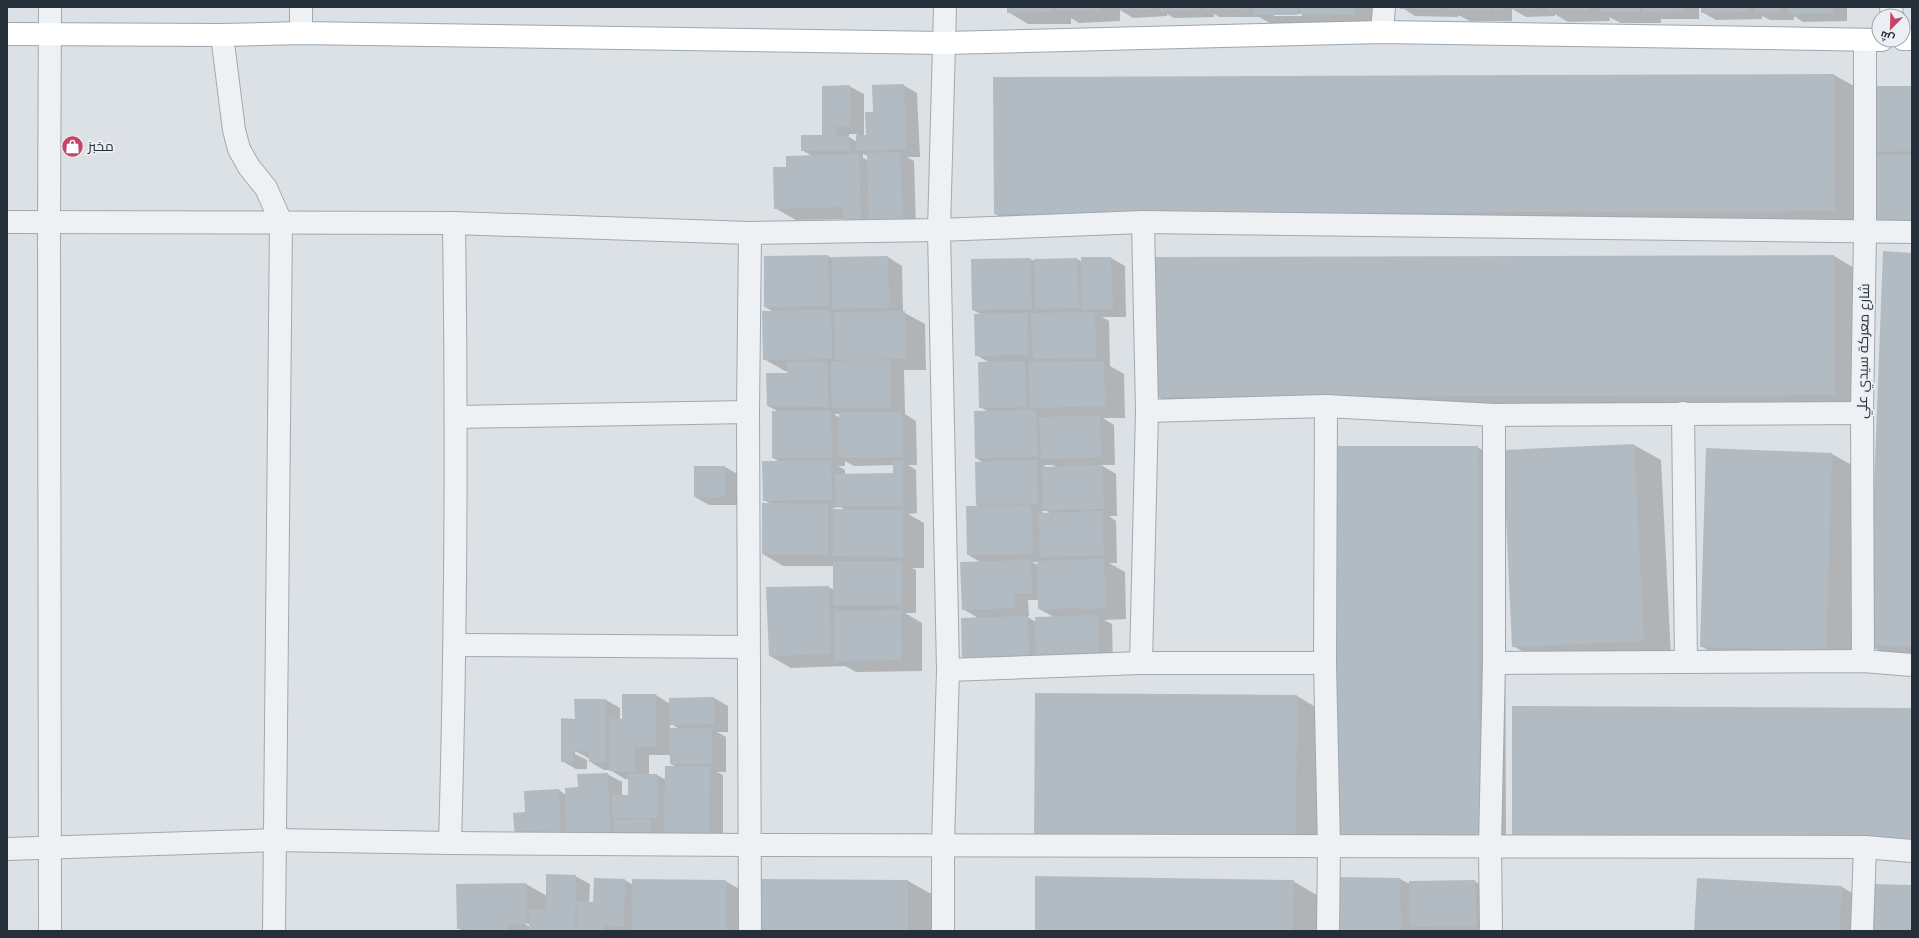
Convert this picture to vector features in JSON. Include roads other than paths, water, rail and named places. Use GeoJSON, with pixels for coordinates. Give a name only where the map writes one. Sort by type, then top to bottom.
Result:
{"type":"FeatureCollection","features":[{"type":"Feature","properties":{"kind":"main road"},"geometry":{"type":"LineString","coordinates":[[7,34],[222,35],[301,33],[944,43],[1382,32],[1871,40]]}},
{"type":"Feature","properties":{"kind":"street"},"geometry":{"type":"LineString","coordinates":[[50,7],[50,931]]}},
{"type":"Feature","properties":{"kind":"street"},"geometry":{"type":"LineString","coordinates":[[301,7],[301,33]]}},
{"type":"Feature","properties":{"kind":"street"},"geometry":{"type":"LineString","coordinates":[[943,931],[943,844],[948,670],[940,230],[945,7]]}},
{"type":"Feature","properties":{"kind":"street"},"geometry":{"type":"LineString","coordinates":[[1382,32],[1384,7]]}},
{"type":"Feature","properties":{"kind":"street"},"geometry":{"type":"LineString","coordinates":[[222,35],[234,130],[239,149],[249,167],[266,188],[281,222],[274,931]]}},
{"type":"Feature","properties":{"kind":"street","name":"شارع معركة سيدي علي"},"geometry":{"type":"LineString","coordinates":[[1862,661],[1862,413],[1866,232],[1874,48]]}},
{"type":"Feature","properties":{"kind":"street"},"geometry":{"type":"LineString","coordinates":[[7,222],[454,223],[750,233],[940,230],[1144,222],[1912,232]]}},
{"type":"Feature","properties":{"kind":"street"},"geometry":{"type":"LineString","coordinates":[[1141,663],[1147,411],[1144,222]]}},
{"type":"Feature","properties":{"kind":"street"},"geometry":{"type":"LineString","coordinates":[[450,843],[456,645],[457,417],[454,223]]}},
{"type":"Feature","properties":{"kind":"street"},"geometry":{"type":"LineString","coordinates":[[750,233],[748,412],[750,931]]}},
{"type":"Feature","properties":{"kind":"street"},"geometry":{"type":"LineString","coordinates":[[1147,411],[1326,406],[1494,415],[1862,413]]}},
{"type":"Feature","properties":{"kind":"street"},"geometry":{"type":"LineString","coordinates":[[1326,406],[1324,663],[1329,847],[1328,931]]}},
{"type":"Feature","properties":{"kind":"street"},"geometry":{"type":"LineString","coordinates":[[457,417],[748,412]]}},
{"type":"Feature","properties":{"kind":"street"},"geometry":{"type":"LineString","coordinates":[[1683,414],[1686,662]]}},
{"type":"Feature","properties":{"kind":"street"},"geometry":{"type":"LineString","coordinates":[[1492,931],[1490,846],[1494,663],[1494,415]]}},
{"type":"Feature","properties":{"kind":"street"},"geometry":{"type":"LineString","coordinates":[[456,645],[748,647]]}},
{"type":"Feature","properties":{"kind":"street"},"geometry":{"type":"LineString","coordinates":[[1494,663],[1862,661],[1912,666]]}},
{"type":"Feature","properties":{"kind":"street"},"geometry":{"type":"LineString","coordinates":[[948,670],[1141,663],[1324,663]]}},
{"type":"Feature","properties":{"kind":"street"},"geometry":{"type":"LineString","coordinates":[[7,849],[275,840],[749,845],[943,844],[1329,847],[1865,847],[1912,851]]}},
{"type":"Feature","properties":{"kind":"street"},"geometry":{"type":"LineString","coordinates":[[1862,931],[1865,847]]}},
{"type":"Feature","properties":{"kind":"place","name":"مخبز"},"geometry":{"type":"Point","coordinates":[73,146]}}]}
